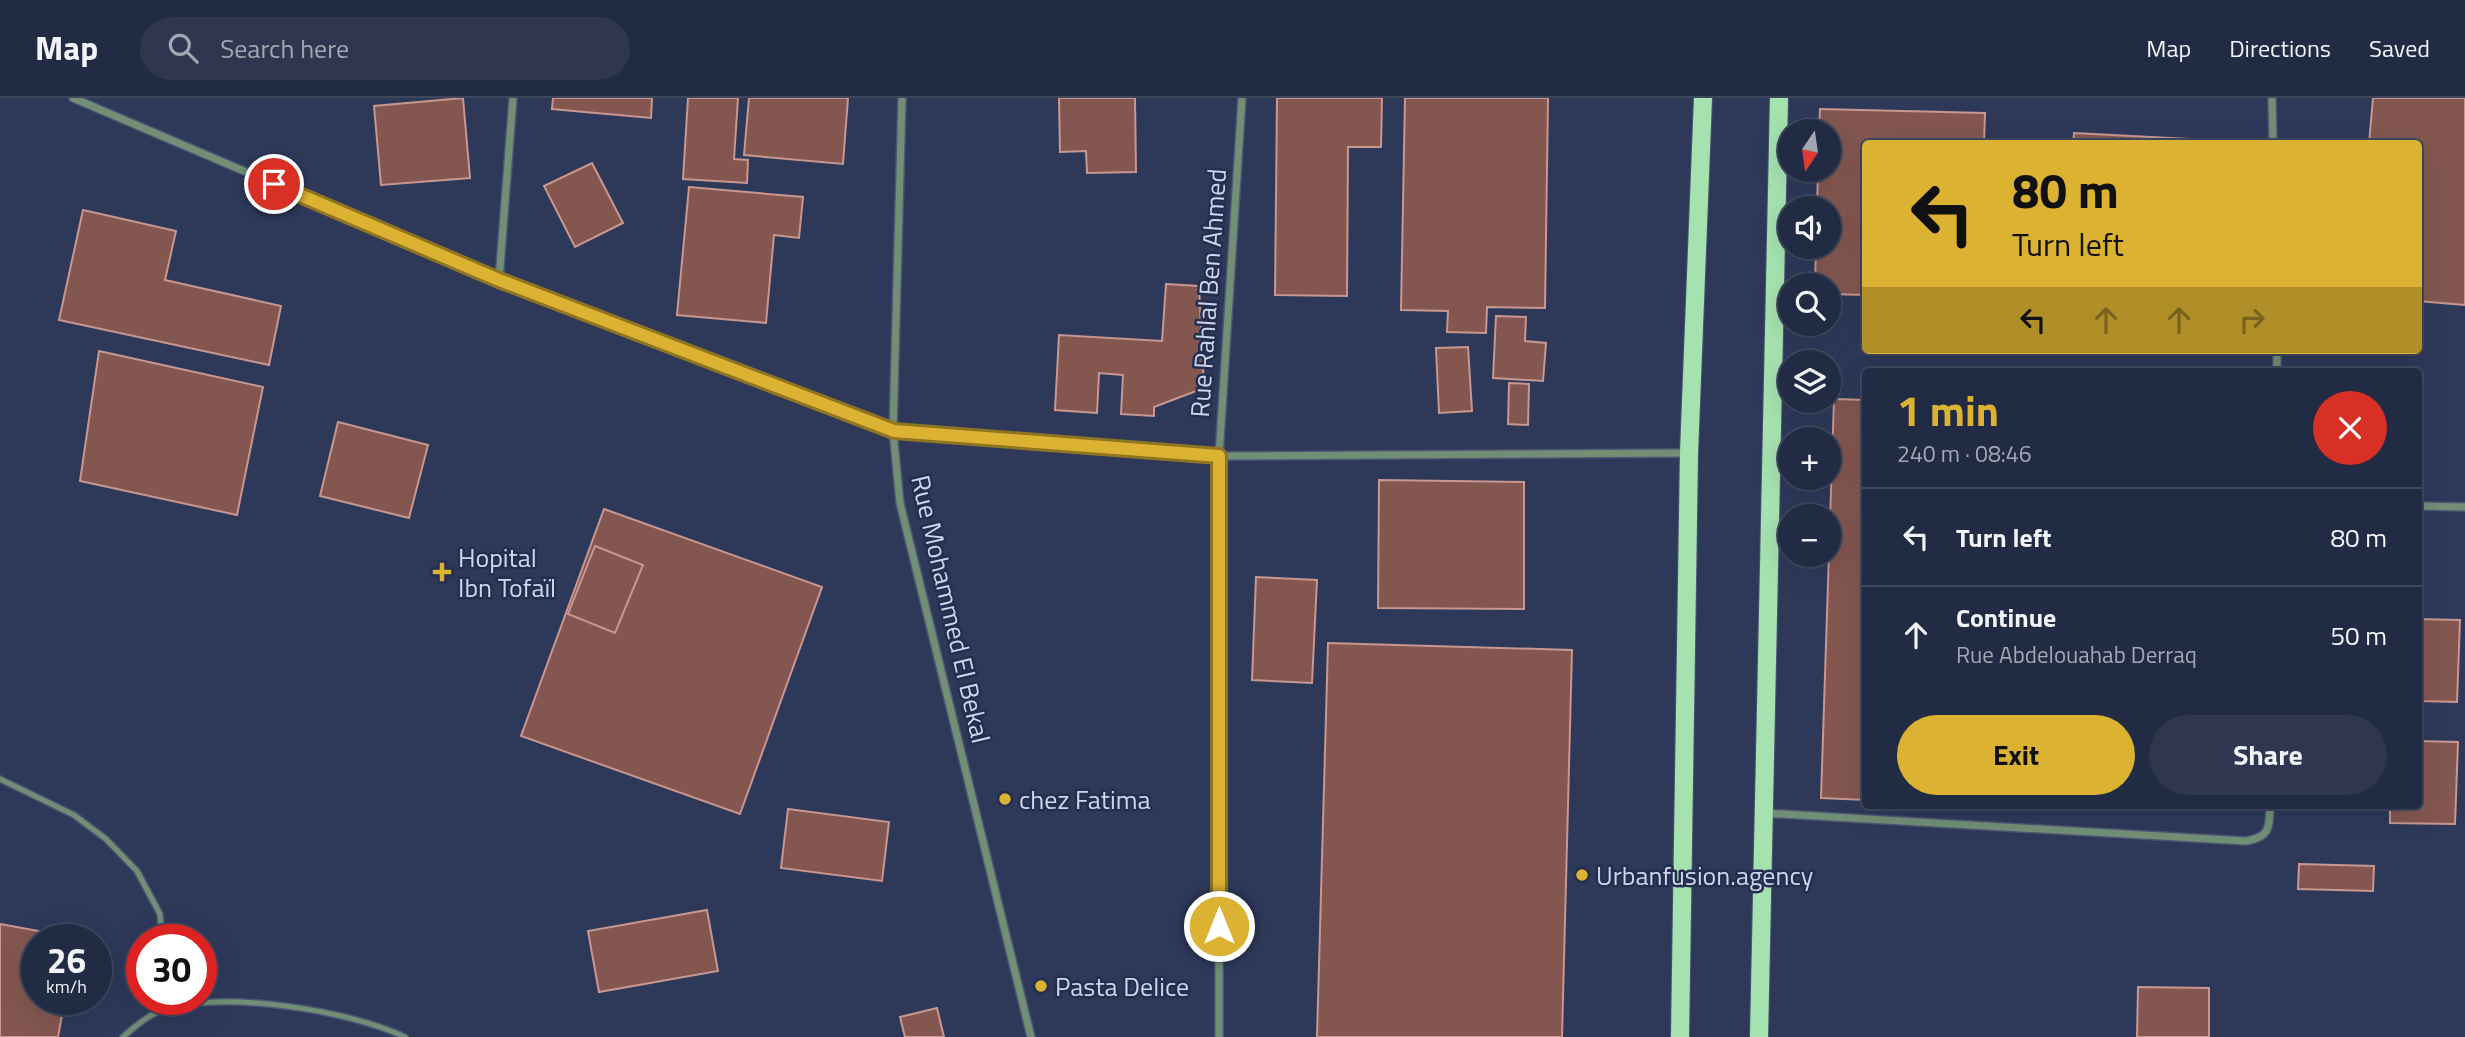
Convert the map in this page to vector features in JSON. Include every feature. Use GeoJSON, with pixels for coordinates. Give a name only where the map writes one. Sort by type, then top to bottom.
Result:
{"type":"FeatureCollection","features":[{"type":"Feature","properties":{"kind":"main road"},"geometry":{"type":"LineString","coordinates":[[1680,1037],[1689,453],[1703,98]]}},
{"type":"Feature","properties":{"kind":"main road"},"geometry":{"type":"LineString","coordinates":[[1759,1037],[1779,98]]}},
{"type":"Feature","properties":{"kind":"street"},"geometry":{"type":"LineString","coordinates":[[73,98],[499,280],[894,431],[1219,456],[1689,453]]}},
{"type":"Feature","properties":{"kind":"street"},"geometry":{"type":"LineString","coordinates":[[499,280],[513,98]]}},
{"type":"Feature","properties":{"kind":"street","name":"Rue Mohammed El Bekal"},"geometry":{"type":"LineString","coordinates":[[902,98],[894,431],[901,503],[1031,1037]]}},
{"type":"Feature","properties":{"kind":"street","name":"Rue Rahlal Ben Ahmed"},"geometry":{"type":"LineString","coordinates":[[1219,1037],[1219,456],[1242,98]]}},
{"type":"Feature","properties":{"kind":"street"},"geometry":{"type":"LineString","coordinates":[[2272,98],[2273,140]]}},
{"type":"Feature","properties":{"kind":"street"},"geometry":{"type":"LineString","coordinates":[[2422,506],[2465,507]]}},
{"type":"Feature","properties":{"kind":"street"},"geometry":{"type":"LineString","coordinates":[[1763,813],[2246,841],[2260,839],[2267,832],[2270,809]]}},
{"type":"Feature","properties":{"kind":"lane"},"geometry":{"type":"LineString","coordinates":[[0,779],[74,815],[106,839],[137,871],[160,914],[161,924]]}},
{"type":"Feature","properties":{"kind":"lane"},"geometry":{"type":"LineString","coordinates":[[217,1003],[270,1004],[331,1012],[405,1037]]}},
{"type":"Feature","properties":{"kind":"lane"},"geometry":{"type":"LineString","coordinates":[[123,1037],[154,1015]]}},
{"type":"Feature","properties":{"kind":"building"},"geometry":{"type":"Polygon","coordinates":[[[463,98],[470,178],[381,185],[374,106],[463,98]]]}},
{"type":"Feature","properties":{"kind":"building"},"geometry":{"type":"Polygon","coordinates":[[[553,98],[652,98],[651,118],[552,109],[553,98]]]}},
{"type":"Feature","properties":{"kind":"building"},"geometry":{"type":"Polygon","coordinates":[[[688,98],[738,98],[734,159],[748,160],[747,183],[683,179],[688,98]]]}},
{"type":"Feature","properties":{"kind":"building"},"geometry":{"type":"Polygon","coordinates":[[[749,98],[848,98],[843,164],[744,155],[749,98]]]}},
{"type":"Feature","properties":{"kind":"building"},"geometry":{"type":"Polygon","coordinates":[[[1059,98],[1135,98],[1136,172],[1087,173],[1086,151],[1060,152],[1059,98]]]}},
{"type":"Feature","properties":{"kind":"building"},"geometry":{"type":"Polygon","coordinates":[[[1277,98],[1382,98],[1381,147],[1348,147],[1347,296],[1275,295],[1277,98]]]}},
{"type":"Feature","properties":{"kind":"building"},"geometry":{"type":"Polygon","coordinates":[[[1405,98],[1548,98],[1545,308],[1487,307],[1486,333],[1447,332],[1448,311],[1401,310],[1405,98]]]}},
{"type":"Feature","properties":{"kind":"building"},"geometry":{"type":"Polygon","coordinates":[[[2373,98],[2465,98],[2465,305],[2422,301],[2422,140],[2369,140],[2373,98]]]}},
{"type":"Feature","properties":{"kind":"building"},"geometry":{"type":"Polygon","coordinates":[[[1820,109],[1985,113],[1984,140],[1862,140],[1862,295],[1841,294],[1841,273],[1815,273],[1816,259],[1841,259],[1841,196],[1817,196],[1818,182],[1841,182],[1841,119],[1820,119],[1820,109]]]}},
{"type":"Feature","properties":{"kind":"building"},"geometry":{"type":"Polygon","coordinates":[[[2074,133],[2208,140],[2073,140],[2074,133]]]}},
{"type":"Feature","properties":{"kind":"building"},"geometry":{"type":"Polygon","coordinates":[[[592,163],[623,223],[575,247],[544,186],[592,163]]]}},
{"type":"Feature","properties":{"kind":"building"},"geometry":{"type":"Polygon","coordinates":[[[689,187],[803,197],[799,238],[774,235],[766,323],[677,315],[689,187]]]}},
{"type":"Feature","properties":{"kind":"building"},"geometry":{"type":"Polygon","coordinates":[[[83,210],[176,231],[165,280],[281,306],[269,365],[59,320],[83,210]]]}},
{"type":"Feature","properties":{"kind":"building"},"geometry":{"type":"Polygon","coordinates":[[[1166,284],[1199,286],[1204,388],[1154,407],[1154,416],[1121,414],[1123,375],[1099,373],[1097,413],[1055,410],[1059,335],[1162,341],[1166,284]]]}},
{"type":"Feature","properties":{"kind":"building"},"geometry":{"type":"Polygon","coordinates":[[[1496,316],[1526,317],[1525,341],[1546,343],[1543,381],[1493,378],[1496,316]]]}},
{"type":"Feature","properties":{"kind":"building"},"geometry":{"type":"Polygon","coordinates":[[[1468,347],[1472,411],[1439,413],[1436,348],[1468,347]]]}},
{"type":"Feature","properties":{"kind":"building"},"geometry":{"type":"Polygon","coordinates":[[[99,351],[263,387],[237,515],[80,481],[99,351]]]}},
{"type":"Feature","properties":{"kind":"building"},"geometry":{"type":"Polygon","coordinates":[[[1509,383],[1529,384],[1528,425],[1508,424],[1509,383]]]}},
{"type":"Feature","properties":{"kind":"building"},"geometry":{"type":"Polygon","coordinates":[[[1841,399],[1862,400],[1862,800],[1821,798],[1829,567],[1841,567],[1841,504],[1831,504],[1831,490],[1841,490],[1841,427],[1833,427],[1834,413],[1841,413],[1841,399]]]}},
{"type":"Feature","properties":{"kind":"building"},"geometry":{"type":"Polygon","coordinates":[[[338,422],[428,445],[409,518],[320,496],[338,422]]]}},
{"type":"Feature","properties":{"kind":"building"},"geometry":{"type":"Polygon","coordinates":[[[1379,480],[1524,482],[1524,609],[1378,608],[1379,480]]]}},
{"type":"Feature","properties":{"kind":"building"},"geometry":{"type":"Polygon","coordinates":[[[604,509],[822,587],[740,814],[521,736],[604,509]]]}},
{"type":"Feature","properties":{"kind":"building"},"geometry":{"type":"Polygon","coordinates":[[[595,546],[643,565],[615,633],[568,614],[595,546]]]}},
{"type":"Feature","properties":{"kind":"building"},"geometry":{"type":"Polygon","coordinates":[[[1256,577],[1317,580],[1312,683],[1252,680],[1256,577]]]}},
{"type":"Feature","properties":{"kind":"building"},"geometry":{"type":"Polygon","coordinates":[[[2422,619],[2460,620],[2457,702],[2422,701],[2422,619]]]}},
{"type":"Feature","properties":{"kind":"building"},"geometry":{"type":"Polygon","coordinates":[[[1328,643],[1572,650],[1562,1037],[1317,1037],[1328,643]]]}},
{"type":"Feature","properties":{"kind":"building"},"geometry":{"type":"Polygon","coordinates":[[[2422,741],[2458,742],[2455,824],[2390,823],[2390,809],[2422,809],[2422,741]]]}},
{"type":"Feature","properties":{"kind":"building"},"geometry":{"type":"Polygon","coordinates":[[[788,809],[889,822],[882,881],[781,868],[788,809]]]}},
{"type":"Feature","properties":{"kind":"building"},"geometry":{"type":"Polygon","coordinates":[[[2156,809],[2221,809],[2221,810],[2156,809]]]}},
{"type":"Feature","properties":{"kind":"building"},"geometry":{"type":"Polygon","coordinates":[[[2299,864],[2374,866],[2373,891],[2298,889],[2299,864]]]}},
{"type":"Feature","properties":{"kind":"building"},"geometry":{"type":"Polygon","coordinates":[[[707,910],[718,971],[599,992],[588,931],[707,910]]]}},
{"type":"Feature","properties":{"kind":"building"},"geometry":{"type":"Polygon","coordinates":[[[0,924],[21,928],[21,1015],[62,1015],[58,1037],[0,1037],[0,924]]]}},
{"type":"Feature","properties":{"kind":"building"},"geometry":{"type":"Polygon","coordinates":[[[2138,987],[2209,988],[2209,1037],[2137,1037],[2138,987]]]}},
{"type":"Feature","properties":{"kind":"building"},"geometry":{"type":"Polygon","coordinates":[[[937,1008],[944,1037],[905,1037],[900,1017],[937,1008]]]}},
{"type":"Feature","properties":{"kind":"place","name":"Hopital Ibn Tofaïl"},"geometry":{"type":"Point","coordinates":[442,572]}},
{"type":"Feature","properties":{"kind":"place","name":"chez Fatima"},"geometry":{"type":"Point","coordinates":[1005,799]}},
{"type":"Feature","properties":{"kind":"place","name":"Urbanfusion.agency"},"geometry":{"type":"Point","coordinates":[1582,875]}},
{"type":"Feature","properties":{"kind":"place","name":"Pasta Delice"},"geometry":{"type":"Point","coordinates":[1041,986]}},
{"type":"Feature","properties":{"kind":"route"},"geometry":{"type":"LineString","coordinates":[[274,184],[499,280],[894,431],[1219,456],[1219,926]]}}]}
